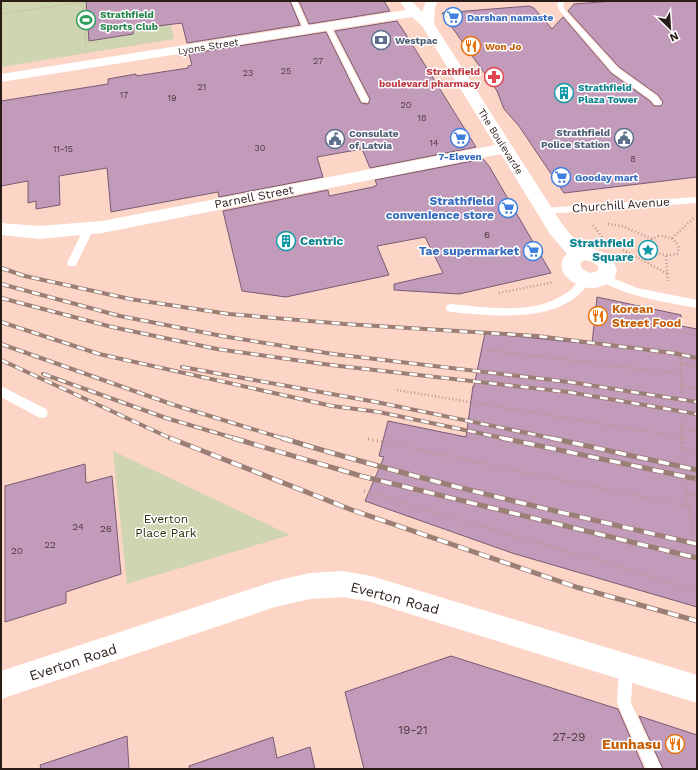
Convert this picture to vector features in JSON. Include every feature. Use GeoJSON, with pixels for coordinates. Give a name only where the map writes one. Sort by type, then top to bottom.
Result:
{"type":"FeatureCollection","features":[{"type":"Feature","properties":{"kind":"street","name":"The Boulevarde"},"geometry":{"type":"LineString","coordinates":[[406,1],[415,13],[428,24],[563,239],[578,255]]}},
{"type":"Feature","properties":{"kind":"street"},"geometry":{"type":"LineString","coordinates":[[428,24],[429,7],[432,1]]}},
{"type":"Feature","properties":{"kind":"street","name":"Lyons Street"},"geometry":{"type":"LineString","coordinates":[[1,78],[415,13]]}},
{"type":"Feature","properties":{"kind":"street","name":"Parnell Street"},"geometry":{"type":"LineString","coordinates":[[1,230],[43,234],[89,228],[506,148]]}},
{"type":"Feature","properties":{"kind":"street"},"geometry":{"type":"LineString","coordinates":[[583,253],[595,255],[604,262],[608,271],[607,275],[595,281],[585,280],[574,274],[570,265],[573,257],[578,255],[583,253]]}},
{"type":"Feature","properties":{"kind":"street","name":"Everton Road"},"geometry":{"type":"LineString","coordinates":[[1,685],[275,594],[310,586],[343,584],[371,589],[697,689]]}},
{"type":"Feature","properties":{"kind":"lane"},"geometry":{"type":"LineString","coordinates":[[294,1],[307,30]]}},
{"type":"Feature","properties":{"kind":"lane"},"geometry":{"type":"LineString","coordinates":[[563,1],[560,4],[561,9],[615,70],[654,98],[658,103]]}},
{"type":"Feature","properties":{"kind":"lane"},"geometry":{"type":"LineString","coordinates":[[328,27],[364,100]]}},
{"type":"Feature","properties":{"kind":"lane","name":"Churchill Avenue"},"geometry":{"type":"LineString","coordinates":[[545,210],[697,200]]}},
{"type":"Feature","properties":{"kind":"lane"},"geometry":{"type":"LineString","coordinates":[[72,263],[89,228]]}},
{"type":"Feature","properties":{"kind":"lane"},"geometry":{"type":"LineString","coordinates":[[603,278],[613,284],[640,293],[697,304]]}},
{"type":"Feature","properties":{"kind":"lane"},"geometry":{"type":"LineString","coordinates":[[451,308],[494,311],[537,309],[552,305],[567,297],[585,280]]}},
{"type":"Feature","properties":{"kind":"lane"},"geometry":{"type":"LineString","coordinates":[[1,391],[42,413]]}},
{"type":"Feature","properties":{"kind":"lane"},"geometry":{"type":"LineString","coordinates":[[626,668],[624,703],[654,769]]}},
{"type":"Feature","properties":{"kind":"path"},"geometry":{"type":"LineString","coordinates":[[1,14],[83,1],[87,64]]}},
{"type":"Feature","properties":{"kind":"path"},"geometry":{"type":"LineString","coordinates":[[672,238],[697,215]]}},
{"type":"Feature","properties":{"kind":"path"},"geometry":{"type":"LineString","coordinates":[[599,223],[592,222],[602,237]]}},
{"type":"Feature","properties":{"kind":"path"},"geometry":{"type":"LineString","coordinates":[[607,224],[622,226],[652,239],[658,236],[672,238],[678,245],[679,251],[673,256],[660,254],[651,245],[652,239]]}},
{"type":"Feature","properties":{"kind":"path"},"geometry":{"type":"LineString","coordinates":[[621,249],[668,274]]}},
{"type":"Feature","properties":{"kind":"path"},"geometry":{"type":"LineString","coordinates":[[666,256],[669,286]]}},
{"type":"Feature","properties":{"kind":"path"},"geometry":{"type":"LineString","coordinates":[[496,294],[555,282]]}},
{"type":"Feature","properties":{"kind":"path"},"geometry":{"type":"LineString","coordinates":[[669,311],[670,330],[697,335]]}},
{"type":"Feature","properties":{"kind":"path"},"geometry":{"type":"LineString","coordinates":[[487,350],[680,374]]}},
{"type":"Feature","properties":{"kind":"path"},"geometry":{"type":"LineString","coordinates":[[680,357],[681,393]]}},
{"type":"Feature","properties":{"kind":"path"},"geometry":{"type":"LineString","coordinates":[[680,364],[697,368]]}},
{"type":"Feature","properties":{"kind":"path"},"geometry":{"type":"LineString","coordinates":[[681,385],[697,389]]}},
{"type":"Feature","properties":{"kind":"path"},"geometry":{"type":"LineString","coordinates":[[397,390],[682,437]]}},
{"type":"Feature","properties":{"kind":"path"},"geometry":{"type":"LineString","coordinates":[[682,420],[683,459]]}},
{"type":"Feature","properties":{"kind":"path"},"geometry":{"type":"LineString","coordinates":[[682,428],[697,432]]}},
{"type":"Feature","properties":{"kind":"path"},"geometry":{"type":"LineString","coordinates":[[368,439],[689,507]]}},
{"type":"Feature","properties":{"kind":"path"},"geometry":{"type":"LineString","coordinates":[[682,449],[697,453]]}},
{"type":"Feature","properties":{"kind":"path"},"geometry":{"type":"LineString","coordinates":[[685,482],[693,535]]}},
{"type":"Feature","properties":{"kind":"path"},"geometry":{"type":"LineString","coordinates":[[364,491],[697,590]]}},
{"type":"Feature","properties":{"kind":"path"},"geometry":{"type":"LineString","coordinates":[[686,492],[697,495]]}},
{"type":"Feature","properties":{"kind":"path"},"geometry":{"type":"LineString","coordinates":[[692,523],[697,524]]}},
{"type":"Feature","properties":{"kind":"green space","name":"Strathfield Sports Club"},"geometry":{"type":"Polygon","coordinates":[[[1,1],[166,1],[174,39],[1,67],[1,1]]]}},
{"type":"Feature","properties":{"kind":"green space","name":"Everton Place Park"},"geometry":{"type":"Polygon","coordinates":[[[113,451],[290,535],[127,584],[113,451]]]}},
{"type":"Feature","properties":{"kind":"building"},"geometry":{"type":"Polygon","coordinates":[[[86,1],[290,1],[300,25],[187,43],[182,23],[133,29],[133,34],[89,41],[86,1]]]}},
{"type":"Feature","properties":{"kind":"building"},"geometry":{"type":"Polygon","coordinates":[[[299,1],[384,1],[390,11],[309,24],[299,1]]]}},
{"type":"Feature","properties":{"kind":"building"},"geometry":{"type":"Polygon","coordinates":[[[614,1],[697,1],[697,177],[564,193],[519,126],[504,109],[497,91],[442,13],[529,6],[534,8],[552,29],[563,17],[611,73],[650,101],[654,106],[661,106],[663,102],[658,95],[619,67],[568,11],[574,4],[614,1]]]}},
{"type":"Feature","properties":{"kind":"building"},"geometry":{"type":"Polygon","coordinates":[[[397,21],[407,36],[407,43],[410,41],[476,147],[370,168],[362,149],[317,157],[323,177],[219,197],[218,192],[111,212],[107,168],[59,176],[60,205],[36,209],[36,201],[28,203],[28,181],[1,186],[1,101],[108,84],[108,79],[136,74],[136,76],[188,68],[188,66],[192,65],[189,54],[326,32],[361,103],[368,104],[370,99],[335,31],[397,21]]]}},
{"type":"Feature","properties":{"kind":"building"},"geometry":{"type":"Polygon","coordinates":[[[483,159],[489,166],[551,273],[459,294],[394,290],[394,284],[443,273],[425,237],[377,246],[389,275],[286,297],[242,291],[223,211],[328,190],[329,196],[373,187],[377,185],[375,180],[483,159]]]}},
{"type":"Feature","properties":{"kind":"building"},"geometry":{"type":"Polygon","coordinates":[[[597,297],[681,315],[681,326],[697,329],[697,607],[512,553],[365,501],[384,457],[379,456],[388,421],[466,437],[473,386],[485,333],[592,344],[597,297]]]}},
{"type":"Feature","properties":{"kind":"building"},"geometry":{"type":"Polygon","coordinates":[[[85,464],[86,483],[112,476],[121,574],[66,592],[66,603],[5,622],[5,486],[85,464]]]}},
{"type":"Feature","properties":{"kind":"building"},"geometry":{"type":"Polygon","coordinates":[[[451,656],[618,709],[644,769],[364,769],[345,692],[451,656]]]}},
{"type":"Feature","properties":{"kind":"building"},"geometry":{"type":"Polygon","coordinates":[[[639,716],[697,735],[697,769],[663,769],[639,716]]]}},
{"type":"Feature","properties":{"kind":"building"},"geometry":{"type":"Polygon","coordinates":[[[127,736],[129,769],[41,769],[40,765],[127,736]]]}},
{"type":"Feature","properties":{"kind":"building"},"geometry":{"type":"Polygon","coordinates":[[[273,737],[277,758],[310,747],[315,769],[190,769],[189,766],[273,737]]]}},
{"type":"Feature","properties":{"kind":"railway"},"geometry":{"type":"LineString","coordinates":[[1,268],[25,276],[130,299],[229,314],[345,324],[537,336],[673,353],[697,358]]}},
{"type":"Feature","properties":{"kind":"railway"},"geometry":{"type":"LineString","coordinates":[[1,284],[120,316],[222,336],[333,354],[569,382],[697,402]]}},
{"type":"Feature","properties":{"kind":"railway"},"geometry":{"type":"LineString","coordinates":[[1,298],[112,327],[217,349],[331,365],[568,392],[697,414]]}},
{"type":"Feature","properties":{"kind":"railway"},"geometry":{"type":"LineString","coordinates":[[1,322],[99,354],[332,406],[379,412],[507,439]]}},
{"type":"Feature","properties":{"kind":"railway"},"geometry":{"type":"LineString","coordinates":[[1,344],[174,405],[285,439]]}},
{"type":"Feature","properties":{"kind":"railway"},"geometry":{"type":"LineString","coordinates":[[1,360],[172,439]]}},
{"type":"Feature","properties":{"kind":"railway"},"geometry":{"type":"LineString","coordinates":[[182,367],[376,402],[556,439]]}},
{"type":"Feature","properties":{"kind":"railway"},"geometry":{"type":"LineString","coordinates":[[43,374],[166,418],[237,439]]}},
{"type":"Feature","properties":{"kind":"railway"},"geometry":{"type":"LineString","coordinates":[[170,438],[352,510],[576,587],[697,621]]}},
{"type":"Feature","properties":{"kind":"railway"},"geometry":{"type":"LineString","coordinates":[[233,438],[361,476],[697,558]]}},
{"type":"Feature","properties":{"kind":"railway"},"geometry":{"type":"LineString","coordinates":[[282,438],[436,482],[697,544]]}},
{"type":"Feature","properties":{"kind":"railway"},"geometry":{"type":"LineString","coordinates":[[502,438],[697,479]]}},
{"type":"Feature","properties":{"kind":"railway"},"geometry":{"type":"LineString","coordinates":[[551,438],[697,470]]}},
{"type":"Feature","properties":{"kind":"place","name":"Darshan namaste"},"geometry":{"type":"Point","coordinates":[453,17]}},
{"type":"Feature","properties":{"kind":"place","name":"Strathfield Sports Club"},"geometry":{"type":"Point","coordinates":[86,20]}},
{"type":"Feature","properties":{"kind":"place","name":"Westpac"},"geometry":{"type":"Point","coordinates":[381,40]}},
{"type":"Feature","properties":{"kind":"place","name":"Won Jo"},"geometry":{"type":"Point","coordinates":[471,46]}},
{"type":"Feature","properties":{"kind":"place","name":"Strathfield boulevard pharmacy"},"geometry":{"type":"Point","coordinates":[494,77]}},
{"type":"Feature","properties":{"kind":"place","name":"Strathfield Plaza Tower"},"geometry":{"type":"Point","coordinates":[564,93]}},
{"type":"Feature","properties":{"kind":"place","name":"7-Eleven"},"geometry":{"type":"Point","coordinates":[460,138]}},
{"type":"Feature","properties":{"kind":"place","name":"Strathfield Police Station"},"geometry":{"type":"Point","coordinates":[624,138]}},
{"type":"Feature","properties":{"kind":"place","name":"Consulate of Latvia"},"geometry":{"type":"Point","coordinates":[335,139]}},
{"type":"Feature","properties":{"kind":"place","name":"Gooday mart"},"geometry":{"type":"Point","coordinates":[561,177]}},
{"type":"Feature","properties":{"kind":"place","name":"Strathfield convenience store"},"geometry":{"type":"Point","coordinates":[508,208]}},
{"type":"Feature","properties":{"kind":"place","name":"Centric"},"geometry":{"type":"Point","coordinates":[286,241]}},
{"type":"Feature","properties":{"kind":"place","name":"Strathfield Square"},"geometry":{"type":"Point","coordinates":[648,250]}},
{"type":"Feature","properties":{"kind":"place","name":"Tae supermarket"},"geometry":{"type":"Point","coordinates":[533,251]}},
{"type":"Feature","properties":{"kind":"place","name":"Korean Street Food"},"geometry":{"type":"Point","coordinates":[598,316]}},
{"type":"Feature","properties":{"kind":"place","name":"Eunhasu"},"geometry":{"type":"Point","coordinates":[675,744]}}]}
